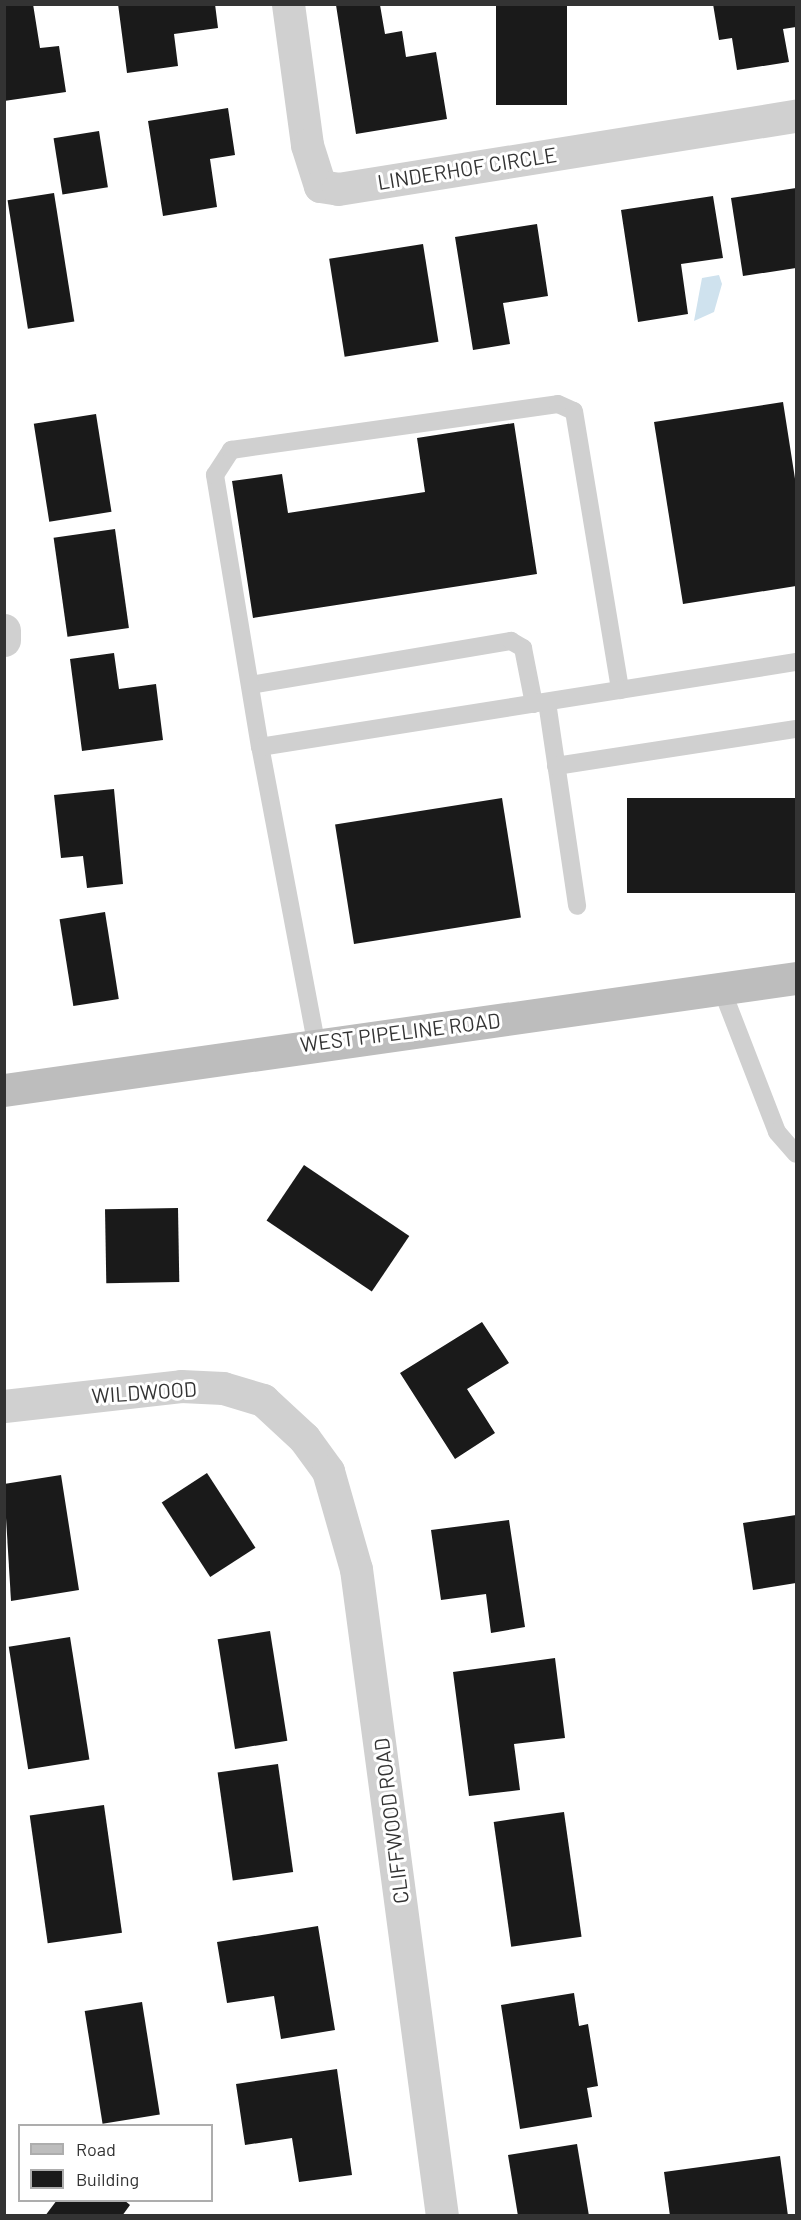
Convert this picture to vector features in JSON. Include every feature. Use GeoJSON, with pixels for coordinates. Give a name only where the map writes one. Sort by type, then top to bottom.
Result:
{"type":"FeatureCollection","features":[{"type":"Feature","properties":{"kind":"main road","name":"WEST PIPELINE ROAD"},"geometry":{"type":"LineString","coordinates":[[4,1090],[316,1042],[722,990],[796,978]]}},
{"type":"Feature","properties":{"kind":"street","name":"LINDERHOF CIRCLE"},"geometry":{"type":"LineString","coordinates":[[288,4],[306,145],[320,186],[338,189],[796,116]]}},
{"type":"Feature","properties":{"kind":"street"},"geometry":{"type":"LineString","coordinates":[[4,630],[4,640]]}},
{"type":"Feature","properties":{"kind":"street","name":"WILDWOOD"},"geometry":{"type":"LineString","coordinates":[[4,1406],[181,1386],[223,1388],[263,1400],[304,1438]]}},
{"type":"Feature","properties":{"kind":"street","name":"CLIFFWOOD ROAD"},"geometry":{"type":"LineString","coordinates":[[304,1438],[328,1471],[356,1569],[442,2216]]}},
{"type":"Feature","properties":{"kind":"lane"},"geometry":{"type":"LineString","coordinates":[[316,1042],[260,747],[215,475],[231,450],[558,404],[574,411],[578,424],[620,690]]}},
{"type":"Feature","properties":{"kind":"lane"},"geometry":{"type":"LineString","coordinates":[[250,685],[511,641],[523,648],[541,703],[556,766],[577,906]]}},
{"type":"Feature","properties":{"kind":"lane"},"geometry":{"type":"LineString","coordinates":[[260,747],[796,662]]}},
{"type":"Feature","properties":{"kind":"lane"},"geometry":{"type":"LineString","coordinates":[[556,766],[796,729]]}},
{"type":"Feature","properties":{"kind":"lane"},"geometry":{"type":"LineString","coordinates":[[722,990],[777,1132],[796,1154]]}},
{"type":"Feature","properties":{"kind":"water"},"geometry":{"type":"Polygon","coordinates":[[[719,275],[722,284],[714,312],[694,321],[702,278],[719,275]]]}},
{"type":"Feature","properties":{"kind":"building"},"geometry":{"type":"Polygon","coordinates":[[[4,4],[33,4],[40,48],[59,46],[66,92],[4,101],[4,4]]]}},
{"type":"Feature","properties":{"kind":"building"},"geometry":{"type":"Polygon","coordinates":[[[118,4],[215,4],[218,28],[174,34],[178,66],[127,73],[118,4]]]}},
{"type":"Feature","properties":{"kind":"building"},"geometry":{"type":"Polygon","coordinates":[[[496,4],[567,4],[567,105],[496,105],[496,4]]]}},
{"type":"Feature","properties":{"kind":"building"},"geometry":{"type":"Polygon","coordinates":[[[713,4],[796,4],[796,27],[783,29],[789,62],[737,70],[732,38],[719,40],[713,4]]]}},
{"type":"Feature","properties":{"kind":"building"},"geometry":{"type":"Polygon","coordinates":[[[336,5],[380,5],[385,34],[402,31],[406,57],[436,52],[447,119],[356,134],[336,5]]]}},
{"type":"Feature","properties":{"kind":"building"},"geometry":{"type":"Polygon","coordinates":[[[228,108],[235,155],[210,159],[217,207],[163,216],[148,121],[228,108]]]}},
{"type":"Feature","properties":{"kind":"building"},"geometry":{"type":"Polygon","coordinates":[[[99,131],[108,187],[62,194],[54,138],[99,131]]]}},
{"type":"Feature","properties":{"kind":"building"},"geometry":{"type":"Polygon","coordinates":[[[796,188],[796,268],[743,276],[731,198],[796,188]]]}},
{"type":"Feature","properties":{"kind":"building"},"geometry":{"type":"Polygon","coordinates":[[[54,193],[74,321],[28,329],[8,200],[54,193]]]}},
{"type":"Feature","properties":{"kind":"building"},"geometry":{"type":"Polygon","coordinates":[[[713,196],[723,258],[681,264],[688,314],[638,322],[621,210],[713,196]]]}},
{"type":"Feature","properties":{"kind":"building"},"geometry":{"type":"Polygon","coordinates":[[[537,224],[548,296],[503,303],[510,344],[473,350],[455,237],[537,224]]]}},
{"type":"Feature","properties":{"kind":"building"},"geometry":{"type":"Polygon","coordinates":[[[423,244],[438,342],[345,357],[329,259],[423,244]]]}},
{"type":"Feature","properties":{"kind":"building"},"geometry":{"type":"Polygon","coordinates":[[[783,402],[796,485],[796,586],[683,604],[654,422],[783,402]]]}},
{"type":"Feature","properties":{"kind":"building"},"geometry":{"type":"Polygon","coordinates":[[[96,414],[111,512],[49,522],[34,424],[96,414]]]}},
{"type":"Feature","properties":{"kind":"building"},"geometry":{"type":"Polygon","coordinates":[[[514,423],[537,574],[253,618],[232,481],[282,474],[288,513],[425,492],[417,438],[514,423]]]}},
{"type":"Feature","properties":{"kind":"building"},"geometry":{"type":"Polygon","coordinates":[[[115,529],[129,628],[68,637],[54,538],[115,529]]]}},
{"type":"Feature","properties":{"kind":"building"},"geometry":{"type":"Polygon","coordinates":[[[114,653],[119,689],[156,684],[163,740],[82,751],[70,659],[114,653]]]}},
{"type":"Feature","properties":{"kind":"building"},"geometry":{"type":"Polygon","coordinates":[[[114,789],[123,884],[87,888],[83,856],[61,858],[54,795],[114,789]]]}},
{"type":"Feature","properties":{"kind":"building"},"geometry":{"type":"Polygon","coordinates":[[[502,798],[521,918],[354,944],[335,824],[502,798]]]}},
{"type":"Feature","properties":{"kind":"building"},"geometry":{"type":"Polygon","coordinates":[[[627,798],[796,798],[796,893],[627,893],[627,798]]]}},
{"type":"Feature","properties":{"kind":"building"},"geometry":{"type":"Polygon","coordinates":[[[105,912],[119,999],[73,1006],[60,919],[105,912]]]}},
{"type":"Feature","properties":{"kind":"building"},"geometry":{"type":"Polygon","coordinates":[[[304,1165],[409,1236],[372,1292],[267,1221],[304,1165]]]}},
{"type":"Feature","properties":{"kind":"building"},"geometry":{"type":"Polygon","coordinates":[[[178,1208],[179,1282],[106,1283],[105,1209],[178,1208]]]}},
{"type":"Feature","properties":{"kind":"building"},"geometry":{"type":"Polygon","coordinates":[[[482,1322],[509,1363],[467,1389],[495,1433],[455,1459],[400,1373],[482,1322]]]}},
{"type":"Feature","properties":{"kind":"building"},"geometry":{"type":"Polygon","coordinates":[[[207,1473],[255,1548],[210,1577],[162,1502],[207,1473]]]}},
{"type":"Feature","properties":{"kind":"building"},"geometry":{"type":"Polygon","coordinates":[[[61,1475],[79,1590],[11,1601],[4,1484],[61,1475]]]}},
{"type":"Feature","properties":{"kind":"building"},"geometry":{"type":"Polygon","coordinates":[[[796,1515],[796,1583],[753,1590],[743,1523],[796,1515]]]}},
{"type":"Feature","properties":{"kind":"building"},"geometry":{"type":"Polygon","coordinates":[[[509,1520],[525,1627],[491,1633],[486,1594],[441,1600],[431,1530],[509,1520]]]}},
{"type":"Feature","properties":{"kind":"building"},"geometry":{"type":"Polygon","coordinates":[[[270,1631],[287,1741],[235,1749],[218,1639],[270,1631]]]}},
{"type":"Feature","properties":{"kind":"building"},"geometry":{"type":"Polygon","coordinates":[[[70,1637],[89,1759],[28,1769],[9,1647],[70,1637]]]}},
{"type":"Feature","properties":{"kind":"building"},"geometry":{"type":"Polygon","coordinates":[[[555,1658],[565,1738],[514,1744],[520,1790],[469,1796],[453,1672],[555,1658]]]}},
{"type":"Feature","properties":{"kind":"building"},"geometry":{"type":"Polygon","coordinates":[[[278,1764],[293,1872],[233,1880],[218,1772],[278,1764]]]}},
{"type":"Feature","properties":{"kind":"building"},"geometry":{"type":"Polygon","coordinates":[[[104,1805],[122,1933],[48,1943],[30,1815],[104,1805]]]}},
{"type":"Feature","properties":{"kind":"building"},"geometry":{"type":"Polygon","coordinates":[[[564,1812],[582,1937],[511,1947],[494,1822],[564,1812]]]}},
{"type":"Feature","properties":{"kind":"building"},"geometry":{"type":"Polygon","coordinates":[[[318,1926],[335,2030],[281,2039],[274,1996],[227,2003],[217,1942],[318,1926]]]}},
{"type":"Feature","properties":{"kind":"building"},"geometry":{"type":"Polygon","coordinates":[[[574,1993],[579,2026],[588,2024],[598,2086],[587,2088],[592,2117],[520,2129],[501,2005],[574,1993]]]}},
{"type":"Feature","properties":{"kind":"building"},"geometry":{"type":"Polygon","coordinates":[[[142,2002],[160,2115],[103,2124],[85,2011],[142,2002]]]}},
{"type":"Feature","properties":{"kind":"building"},"geometry":{"type":"Polygon","coordinates":[[[337,2069],[352,2175],[299,2182],[292,2138],[245,2145],[236,2084],[337,2069]]]}},
{"type":"Feature","properties":{"kind":"building"},"geometry":{"type":"Polygon","coordinates":[[[577,2144],[589,2216],[518,2216],[508,2155],[577,2144]]]}},
{"type":"Feature","properties":{"kind":"building"},"geometry":{"type":"Polygon","coordinates":[[[780,2156],[788,2216],[670,2216],[664,2172],[780,2156]]]}},
{"type":"Feature","properties":{"kind":"building"},"geometry":{"type":"Polygon","coordinates":[[[56,2202],[126,2202],[130,2205],[122,2216],[45,2216],[56,2202]]]}}]}
